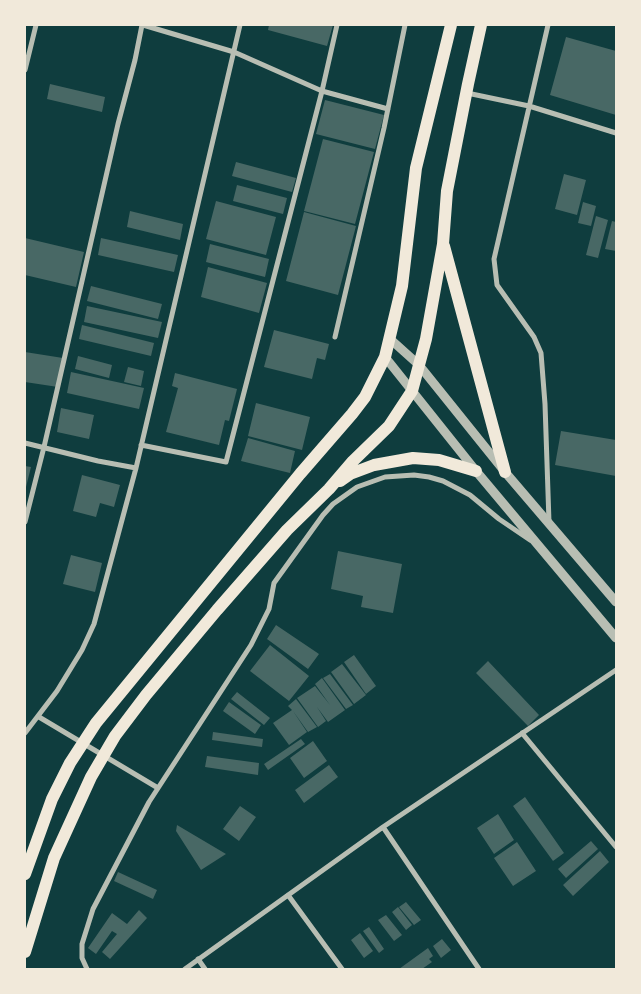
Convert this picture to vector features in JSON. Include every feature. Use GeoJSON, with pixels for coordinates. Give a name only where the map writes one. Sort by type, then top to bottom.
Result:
{"type":"FeatureCollection","features":[{"type":"Feature","properties":{"kind":"main road"},"geometry":{"type":"LineString","coordinates":[[25,874],[52,799],[70,763],[96,723],[365,397],[385,357],[402,286],[416,168],[451,25]]}},
{"type":"Feature","properties":{"kind":"main road"},"geometry":{"type":"LineString","coordinates":[[25,952],[54,858],[91,778],[115,736],[146,695],[287,530],[389,426],[412,392],[426,339],[443,244],[446,191],[481,25]]}},
{"type":"Feature","properties":{"kind":"main road"},"geometry":{"type":"LineString","coordinates":[[443,244],[505,472]]}},
{"type":"Feature","properties":{"kind":"main road"},"geometry":{"type":"LineString","coordinates":[[329,489],[350,474],[400,459],[439,460],[476,472]]}},
{"type":"Feature","properties":{"kind":"street"},"geometry":{"type":"LineString","coordinates":[[25,70],[36,25]]}},
{"type":"Feature","properties":{"kind":"street"},"geometry":{"type":"LineString","coordinates":[[25,522],[142,25],[234,52],[322,91],[388,109]]}},
{"type":"Feature","properties":{"kind":"street"},"geometry":{"type":"LineString","coordinates":[[25,733],[39,717],[82,650],[94,624],[136,468],[240,25]]}},
{"type":"Feature","properties":{"kind":"street"},"geometry":{"type":"LineString","coordinates":[[141,445],[226,462],[322,91],[337,25]]}},
{"type":"Feature","properties":{"kind":"street"},"geometry":{"type":"LineString","coordinates":[[335,337],[388,109],[405,25]]}},
{"type":"Feature","properties":{"kind":"street"},"geometry":{"type":"LineString","coordinates":[[548,25],[494,259],[494,269],[497,285],[534,337],[540,353],[545,404],[549,524]]}},
{"type":"Feature","properties":{"kind":"street"},"geometry":{"type":"LineString","coordinates":[[466,92],[529,106],[616,133]]}},
{"type":"Feature","properties":{"kind":"street"},"geometry":{"type":"LineString","coordinates":[[389,338],[420,365],[505,472],[616,602]]}},
{"type":"Feature","properties":{"kind":"street"},"geometry":{"type":"LineString","coordinates":[[385,357],[476,472],[616,638]]}},
{"type":"Feature","properties":{"kind":"street"},"geometry":{"type":"LineString","coordinates":[[25,443],[98,461],[136,468]]}},
{"type":"Feature","properties":{"kind":"street"},"geometry":{"type":"LineString","coordinates":[[87,969],[82,958],[82,944],[93,909],[158,788],[251,645],[269,609],[274,584],[323,515],[345,495],[364,484],[385,477],[414,475],[429,477],[443,481],[463,491],[518,533],[538,544]]}},
{"type":"Feature","properties":{"kind":"street"},"geometry":{"type":"LineString","coordinates":[[185,969],[383,828],[616,670]]}},
{"type":"Feature","properties":{"kind":"street"},"geometry":{"type":"LineString","coordinates":[[39,717],[158,788]]}},
{"type":"Feature","properties":{"kind":"street"},"geometry":{"type":"LineString","coordinates":[[522,733],[616,847]]}},
{"type":"Feature","properties":{"kind":"street"},"geometry":{"type":"LineString","coordinates":[[383,828],[479,969]]}},
{"type":"Feature","properties":{"kind":"street"},"geometry":{"type":"LineString","coordinates":[[288,895],[342,969]]}},
{"type":"Feature","properties":{"kind":"street"},"geometry":{"type":"LineString","coordinates":[[198,960],[205,969]]}},
{"type":"Feature","properties":{"kind":"building"},"geometry":{"type":"Polygon","coordinates":[[[269,25],[333,25],[327,46],[268,30],[269,25]]]}},
{"type":"Feature","properties":{"kind":"building"},"geometry":{"type":"Polygon","coordinates":[[[566,37],[616,51],[616,115],[550,95],[566,37]]]}},
{"type":"Feature","properties":{"kind":"building"},"geometry":{"type":"Polygon","coordinates":[[[50,84],[105,97],[102,112],[47,99],[50,84]]]}},
{"type":"Feature","properties":{"kind":"building"},"geometry":{"type":"Polygon","coordinates":[[[325,100],[384,115],[375,149],[316,134],[325,100]]]}},
{"type":"Feature","properties":{"kind":"building"},"geometry":{"type":"Polygon","coordinates":[[[323,139],[374,152],[355,224],[304,211],[323,139]]]}},
{"type":"Feature","properties":{"kind":"building"},"geometry":{"type":"Polygon","coordinates":[[[236,162],[296,178],[292,192],[232,176],[236,162]]]}},
{"type":"Feature","properties":{"kind":"building"},"geometry":{"type":"Polygon","coordinates":[[[564,174],[586,180],[577,215],[555,209],[564,174]]]}},
{"type":"Feature","properties":{"kind":"building"},"geometry":{"type":"Polygon","coordinates":[[[237,185],[287,198],[283,214],[233,201],[237,185]]]}},
{"type":"Feature","properties":{"kind":"building"},"geometry":{"type":"Polygon","coordinates":[[[216,201],[276,217],[266,255],[206,239],[216,201]]]}},
{"type":"Feature","properties":{"kind":"building"},"geometry":{"type":"Polygon","coordinates":[[[583,202],[596,206],[591,226],[578,223],[583,202]]]}},
{"type":"Feature","properties":{"kind":"building"},"geometry":{"type":"Polygon","coordinates":[[[130,211],[183,224],[180,240],[127,227],[130,211]]]}},
{"type":"Feature","properties":{"kind":"building"},"geometry":{"type":"Polygon","coordinates":[[[304,212],[356,226],[338,295],[286,281],[304,212]]]}},
{"type":"Feature","properties":{"kind":"building"},"geometry":{"type":"Polygon","coordinates":[[[596,216],[608,220],[598,258],[586,255],[596,216]]]}},
{"type":"Feature","properties":{"kind":"building"},"geometry":{"type":"Polygon","coordinates":[[[612,221],[616,222],[616,251],[605,249],[612,221]]]}},
{"type":"Feature","properties":{"kind":"building"},"geometry":{"type":"Polygon","coordinates":[[[25,238],[84,252],[76,287],[25,275],[25,238]]]}},
{"type":"Feature","properties":{"kind":"building"},"geometry":{"type":"Polygon","coordinates":[[[101,238],[178,255],[174,272],[98,255],[101,238]]]}},
{"type":"Feature","properties":{"kind":"building"},"geometry":{"type":"Polygon","coordinates":[[[210,244],[269,259],[265,277],[206,262],[210,244]]]}},
{"type":"Feature","properties":{"kind":"building"},"geometry":{"type":"Polygon","coordinates":[[[208,267],[267,283],[259,313],[201,297],[208,267]]]}},
{"type":"Feature","properties":{"kind":"building"},"geometry":{"type":"Polygon","coordinates":[[[91,286],[162,304],[158,319],[87,301],[91,286]]]}},
{"type":"Feature","properties":{"kind":"building"},"geometry":{"type":"Polygon","coordinates":[[[87,306],[162,322],[158,338],[84,322],[87,306]]]}},
{"type":"Feature","properties":{"kind":"building"},"geometry":{"type":"Polygon","coordinates":[[[82,325],[154,343],[151,356],[79,339],[82,325]]]}},
{"type":"Feature","properties":{"kind":"building"},"geometry":{"type":"Polygon","coordinates":[[[274,330],[329,344],[325,360],[317,358],[312,379],[264,367],[274,330]]]}},
{"type":"Feature","properties":{"kind":"building"},"geometry":{"type":"Polygon","coordinates":[[[25,352],[63,358],[58,387],[25,382],[25,352]]]}},
{"type":"Feature","properties":{"kind":"building"},"geometry":{"type":"Polygon","coordinates":[[[78,356],[112,365],[109,378],[75,369],[78,356]]]}},
{"type":"Feature","properties":{"kind":"building"},"geometry":{"type":"Polygon","coordinates":[[[128,367],[144,371],[141,386],[124,382],[128,367]]]}},
{"type":"Feature","properties":{"kind":"building"},"geometry":{"type":"Polygon","coordinates":[[[71,372],[144,388],[139,409],[67,393],[71,372]]]}},
{"type":"Feature","properties":{"kind":"building"},"geometry":{"type":"Polygon","coordinates":[[[175,373],[237,389],[229,421],[225,420],[219,445],[166,432],[178,388],[172,386],[175,373]]]}},
{"type":"Feature","properties":{"kind":"building"},"geometry":{"type":"Polygon","coordinates":[[[256,403],[310,417],[302,450],[248,436],[256,403]]]}},
{"type":"Feature","properties":{"kind":"building"},"geometry":{"type":"Polygon","coordinates":[[[61,408],[94,415],[89,439],[57,432],[61,408]]]}},
{"type":"Feature","properties":{"kind":"building"},"geometry":{"type":"Polygon","coordinates":[[[561,431],[616,440],[616,476],[555,465],[561,431]]]}},
{"type":"Feature","properties":{"kind":"building"},"geometry":{"type":"Polygon","coordinates":[[[248,438],[295,451],[290,473],[241,461],[248,438]]]}},
{"type":"Feature","properties":{"kind":"building"},"geometry":{"type":"Polygon","coordinates":[[[25,466],[31,467],[26,487],[25,487],[25,466]]]}},
{"type":"Feature","properties":{"kind":"building"},"geometry":{"type":"Polygon","coordinates":[[[82,475],[120,485],[114,507],[100,503],[96,517],[73,511],[82,475]]]}},
{"type":"Feature","properties":{"kind":"building"},"geometry":{"type":"Polygon","coordinates":[[[338,551],[402,564],[393,613],[361,607],[363,596],[331,589],[338,551]]]}},
{"type":"Feature","properties":{"kind":"building"},"geometry":{"type":"Polygon","coordinates":[[[71,555],[102,563],[95,592],[63,584],[71,555]]]}},
{"type":"Feature","properties":{"kind":"building"},"geometry":{"type":"Polygon","coordinates":[[[276,625],[319,654],[308,669],[267,639],[276,625]]]}},
{"type":"Feature","properties":{"kind":"building"},"geometry":{"type":"Polygon","coordinates":[[[270,645],[309,676],[289,701],[250,671],[270,645]]]}},
{"type":"Feature","properties":{"kind":"building"},"geometry":{"type":"Polygon","coordinates":[[[354,655],[376,686],[366,694],[344,662],[354,655]]]}},
{"type":"Feature","properties":{"kind":"building"},"geometry":{"type":"Polygon","coordinates":[[[488,661],[539,715],[528,726],[476,673],[488,661]]]}},
{"type":"Feature","properties":{"kind":"building"},"geometry":{"type":"Polygon","coordinates":[[[342,664],[366,695],[354,704],[331,672],[342,664]]]}},
{"type":"Feature","properties":{"kind":"building"},"geometry":{"type":"Polygon","coordinates":[[[330,674],[353,705],[346,709],[323,678],[330,674]]]}},
{"type":"Feature","properties":{"kind":"building"},"geometry":{"type":"Polygon","coordinates":[[[322,678],[345,710],[328,722],[317,707],[326,721],[318,727],[297,698],[315,686],[330,705],[315,684],[322,678]]]}},
{"type":"Feature","properties":{"kind":"building"},"geometry":{"type":"Polygon","coordinates":[[[237,692],[270,718],[264,725],[231,699],[237,692]]]}},
{"type":"Feature","properties":{"kind":"building"},"geometry":{"type":"Polygon","coordinates":[[[296,699],[317,727],[308,732],[293,711],[307,732],[289,745],[273,723],[292,710],[288,706],[296,699]]]}},
{"type":"Feature","properties":{"kind":"building"},"geometry":{"type":"Polygon","coordinates":[[[229,702],[261,725],[255,734],[223,711],[229,702]]]}},
{"type":"Feature","properties":{"kind":"building"},"geometry":{"type":"Polygon","coordinates":[[[213,732],[263,739],[262,747],[212,740],[213,732]]]}},
{"type":"Feature","properties":{"kind":"building"},"geometry":{"type":"Polygon","coordinates":[[[301,739],[305,744],[268,770],[264,764],[301,739]]]}},
{"type":"Feature","properties":{"kind":"building"},"geometry":{"type":"Polygon","coordinates":[[[313,741],[327,761],[304,778],[290,758],[313,741]]]}},
{"type":"Feature","properties":{"kind":"building"},"geometry":{"type":"Polygon","coordinates":[[[207,756],[259,763],[258,775],[205,767],[207,756]]]}},
{"type":"Feature","properties":{"kind":"building"},"geometry":{"type":"Polygon","coordinates":[[[329,765],[338,777],[304,803],[295,790],[329,765]]]}},
{"type":"Feature","properties":{"kind":"building"},"geometry":{"type":"Polygon","coordinates":[[[525,797],[564,853],[553,861],[513,806],[525,797]]]}},
{"type":"Feature","properties":{"kind":"building"},"geometry":{"type":"Polygon","coordinates":[[[240,806],[256,817],[239,841],[223,829],[240,806]]]}},
{"type":"Feature","properties":{"kind":"building"},"geometry":{"type":"Polygon","coordinates":[[[498,814],[514,840],[494,854],[477,828],[498,814]]]}},
{"type":"Feature","properties":{"kind":"building"},"geometry":{"type":"Polygon","coordinates":[[[177,825],[226,854],[201,870],[176,831],[177,825]]]}},
{"type":"Feature","properties":{"kind":"building"},"geometry":{"type":"Polygon","coordinates":[[[591,841],[598,849],[566,878],[558,869],[591,841]]]}},
{"type":"Feature","properties":{"kind":"building"},"geometry":{"type":"Polygon","coordinates":[[[517,842],[536,871],[513,886],[494,858],[517,842]]]}},
{"type":"Feature","properties":{"kind":"building"},"geometry":{"type":"Polygon","coordinates":[[[600,851],[609,862],[573,896],[563,885],[600,851]]]}},
{"type":"Feature","properties":{"kind":"building"},"geometry":{"type":"Polygon","coordinates":[[[118,872],[157,890],[153,899],[114,881],[118,872]]]}},
{"type":"Feature","properties":{"kind":"building"},"geometry":{"type":"Polygon","coordinates":[[[406,902],[421,920],[414,925],[399,907],[406,902]]]}},
{"type":"Feature","properties":{"kind":"building"},"geometry":{"type":"Polygon","coordinates":[[[398,907],[412,925],[406,930],[392,912],[398,907]]]}},
{"type":"Feature","properties":{"kind":"building"},"geometry":{"type":"Polygon","coordinates":[[[139,910],[147,918],[110,959],[102,952],[117,934],[112,931],[96,954],[88,948],[112,913],[127,924],[139,910]]]}},
{"type":"Feature","properties":{"kind":"building"},"geometry":{"type":"Polygon","coordinates":[[[386,915],[402,935],[394,941],[378,920],[386,915]]]}},
{"type":"Feature","properties":{"kind":"building"},"geometry":{"type":"Polygon","coordinates":[[[369,927],[384,949],[379,953],[363,931],[369,927]]]}},
{"type":"Feature","properties":{"kind":"building"},"geometry":{"type":"Polygon","coordinates":[[[360,933],[373,951],[364,958],[351,940],[360,933]]]}},
{"type":"Feature","properties":{"kind":"building"},"geometry":{"type":"Polygon","coordinates":[[[442,939],[451,950],[441,958],[433,946],[442,939]]]}},
{"type":"Feature","properties":{"kind":"building"},"geometry":{"type":"Polygon","coordinates":[[[428,948],[433,956],[429,959],[432,962],[422,969],[399,969],[428,948]]]}}]}
